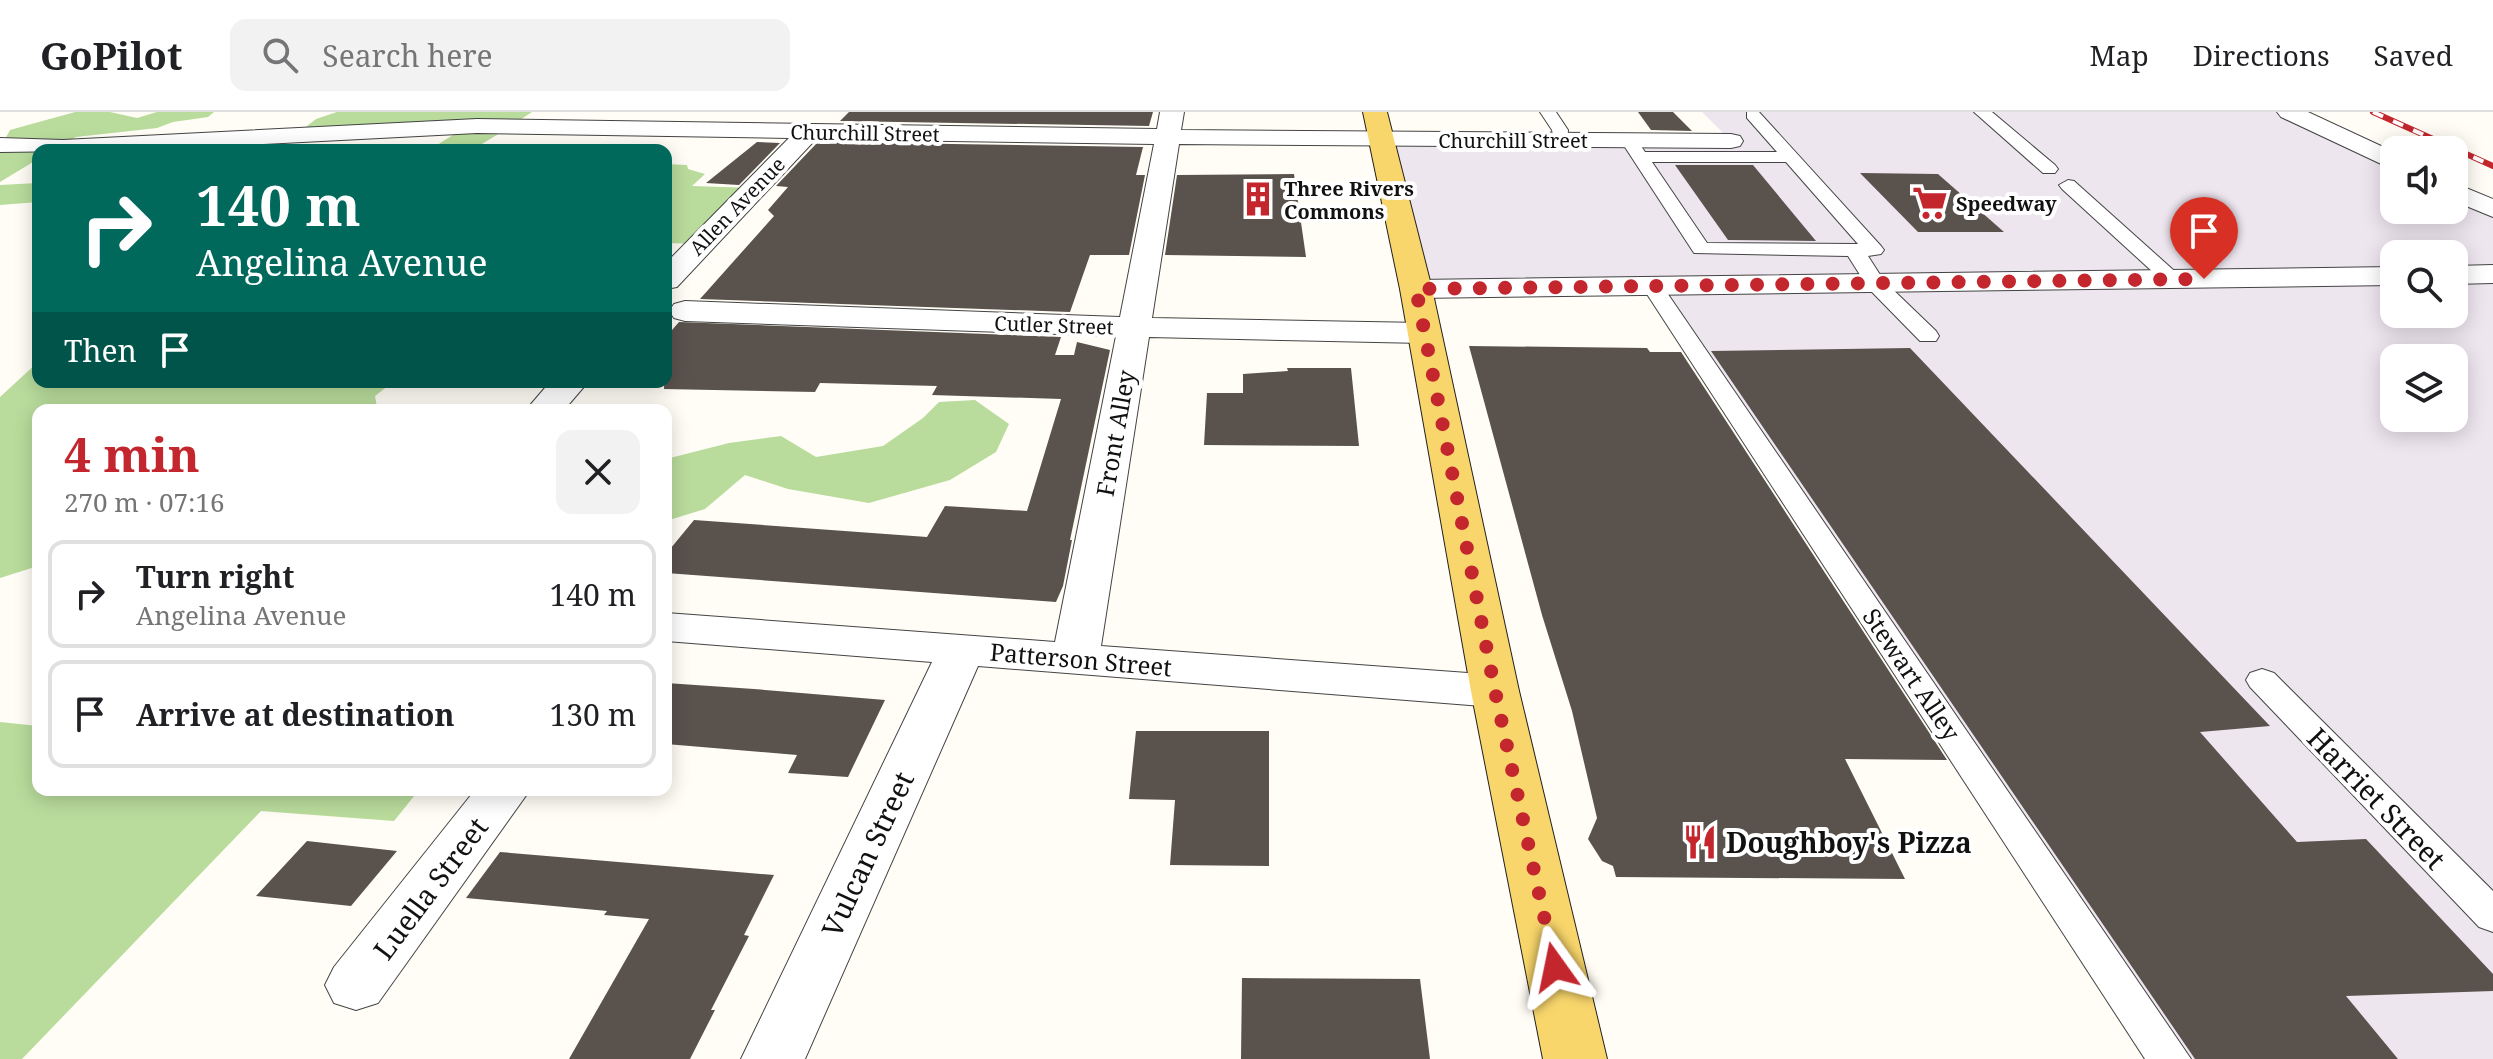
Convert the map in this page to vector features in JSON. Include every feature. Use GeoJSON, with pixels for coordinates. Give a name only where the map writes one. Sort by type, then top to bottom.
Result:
{"type":"FeatureCollection","features":[{"type":"Feature","properties":{"kind":"main road"},"geometry":{"type":"LineString","coordinates":[[1375,112],[1416,289],[1495,691],[1575,1059]]}},
{"type":"Feature","properties":{"kind":"street"},"geometry":{"type":"LineString","coordinates":[[2289,112],[2380,155]]}},
{"type":"Feature","properties":{"kind":"street","name":"Churchill Street"},"geometry":{"type":"LineString","coordinates":[[123,144],[462,127],[769,122],[809,132],[1170,124],[1381,140],[1561,140],[1634,149],[1731,141],[1712,122]]}},
{"type":"Feature","properties":{"kind":"street","name":"Front Alley"},"geometry":{"type":"LineString","coordinates":[[1075,659],[1170,124]]}},
{"type":"Feature","properties":{"kind":"street","name":"Allen Avenue"},"geometry":{"type":"LineString","coordinates":[[672,274],[809,132]]}},
{"type":"Feature","properties":{"kind":"street","name":"Churchill Street"},"geometry":{"type":"LineString","coordinates":[[0,145],[32,146]]}},
{"type":"Feature","properties":{"kind":"street"},"geometry":{"type":"LineString","coordinates":[[2468,197],[2493,209]]}},
{"type":"Feature","properties":{"kind":"street"},"geometry":{"type":"LineString","coordinates":[[2468,275],[2493,274]]}},
{"type":"Feature","properties":{"kind":"street"},"geometry":{"type":"LineString","coordinates":[[1416,289],[2380,276]]}},
{"type":"Feature","properties":{"kind":"street","name":"Cutler Street"},"geometry":{"type":"LineString","coordinates":[[685,311],[1134,327],[1423,333]]}},
{"type":"Feature","properties":{"kind":"street"},"geometry":{"type":"LineString","coordinates":[[550,404],[564,388]]}},
{"type":"Feature","properties":{"kind":"street","name":"Patterson Street"},"geometry":{"type":"LineString","coordinates":[[672,627],[1495,691]]}},
{"type":"Feature","properties":{"kind":"street","name":"Vulcan Street"},"geometry":{"type":"LineString","coordinates":[[773,1059],[962,649]]}},
{"type":"Feature","properties":{"kind":"street","name":"Luella Street"},"geometry":{"type":"LineString","coordinates":[[356,985],[499,796]]}},
{"type":"Feature","properties":{"kind":"lane"},"geometry":{"type":"LineString","coordinates":[[1548,112],[1560,130],[1561,140]]}},
{"type":"Feature","properties":{"kind":"lane"},"geometry":{"type":"LineString","coordinates":[[1982,112],[2049,169]]}},
{"type":"Feature","properties":{"kind":"lane"},"geometry":{"type":"LineString","coordinates":[[1634,149],[1701,249],[1874,250],[1753,115]]}},
{"type":"Feature","properties":{"kind":"lane"},"geometry":{"type":"LineString","coordinates":[[1634,149],[1792,157]]}},
{"type":"Feature","properties":{"kind":"lane"},"geometry":{"type":"LineString","coordinates":[[2068,185],[2173,280]]}},
{"type":"Feature","properties":{"kind":"lane"},"geometry":{"type":"LineString","coordinates":[[1854,250],[1876,285],[1928,336]]}},
{"type":"Feature","properties":{"kind":"lane","name":"Stewart Alley"},"geometry":{"type":"LineString","coordinates":[[1654,288],[2169,1059]]}},
{"type":"Feature","properties":{"kind":"lane","name":"Harriet Street"},"geometry":{"type":"LineString","coordinates":[[2262,680],[2493,916]]}},
{"type":"Feature","properties":{"kind":"shaded area"},"geometry":{"type":"Polygon","coordinates":[[[1702,112],[2289,112],[2380,155],[2380,224],[2468,224],[2468,197],[2493,209],[2493,1059],[2169,1059],[1654,288],[1416,289],[1381,140],[1730,140],[1702,112]]]}},
{"type":"Feature","properties":{"kind":"green space"},"geometry":{"type":"Polygon","coordinates":[[[75,112],[110,112],[137,118],[157,112],[214,112],[208,117],[173,122],[157,128],[76,137],[63,144],[3,143],[10,130],[75,112]]]}},
{"type":"Feature","properties":{"kind":"green space"},"geometry":{"type":"Polygon","coordinates":[[[337,112],[532,112],[511,126],[297,134],[316,119],[337,112]]]}},
{"type":"Feature","properties":{"kind":"green space"},"geometry":{"type":"Polygon","coordinates":[[[461,130],[505,130],[482,144],[439,144],[461,130]]]}},
{"type":"Feature","properties":{"kind":"green space"},"geometry":{"type":"Polygon","coordinates":[[[0,147],[32,150],[32,163],[0,182],[0,147]]]}},
{"type":"Feature","properties":{"kind":"green space"},"geometry":{"type":"Polygon","coordinates":[[[672,164],[687,165],[688,169],[705,174],[692,186],[754,188],[701,244],[672,243],[672,164]]]}},
{"type":"Feature","properties":{"kind":"green space"},"geometry":{"type":"Polygon","coordinates":[[[32,183],[32,202],[0,205],[0,185],[32,183]]]}},
{"type":"Feature","properties":{"kind":"green space"},"geometry":{"type":"Polygon","coordinates":[[[32,368],[32,388],[385,388],[375,396],[376,404],[32,404],[32,568],[0,578],[0,397],[32,368]]]}},
{"type":"Feature","properties":{"kind":"green space"},"geometry":{"type":"Polygon","coordinates":[[[975,400],[1009,424],[996,452],[950,480],[869,503],[788,489],[745,475],[705,509],[672,519],[672,457],[729,443],[781,436],[816,457],[883,446],[923,418],[939,402],[975,400]]]}},
{"type":"Feature","properties":{"kind":"green space"},"geometry":{"type":"Polygon","coordinates":[[[0,722],[32,725],[32,796],[414,796],[394,821],[261,811],[22,1059],[0,1059],[0,722]]]}},
{"type":"Feature","properties":{"kind":"building"},"geometry":{"type":"Polygon","coordinates":[[[849,112],[1153,112],[1149,126],[840,121],[849,112]]]}},
{"type":"Feature","properties":{"kind":"building"},"geometry":{"type":"Polygon","coordinates":[[[1638,112],[1673,112],[1692,131],[1651,130],[1638,112]]]}},
{"type":"Feature","properties":{"kind":"building"},"geometry":{"type":"Polygon","coordinates":[[[757,142],[780,143],[739,185],[706,183],[757,142]]]}},
{"type":"Feature","properties":{"kind":"building"},"geometry":{"type":"Polygon","coordinates":[[[816,144],[1143,147],[1136,175],[1145,175],[1129,255],[1090,255],[1070,312],[700,299],[774,216],[768,210],[788,187],[776,186],[816,144]]]}},
{"type":"Feature","properties":{"kind":"building"},"geometry":{"type":"Polygon","coordinates":[[[1675,165],[1753,165],[1816,241],[1728,240],[1675,165]]]}},
{"type":"Feature","properties":{"kind":"building","name":"Speedway"},"geometry":{"type":"Polygon","coordinates":[[[1860,173],[1938,174],[2004,232],[1918,232],[1860,173]]]}},
{"type":"Feature","properties":{"kind":"building"},"geometry":{"type":"Polygon","coordinates":[[[1294,174],[1306,257],[1165,255],[1177,175],[1294,174]]]}},
{"type":"Feature","properties":{"kind":"building"},"geometry":{"type":"Polygon","coordinates":[[[679,322],[1061,337],[1055,355],[1074,355],[1077,342],[1110,350],[1063,586],[1056,602],[672,573],[672,547],[694,520],[927,537],[945,506],[1027,511],[1061,399],[932,395],[937,386],[820,383],[815,392],[664,389],[672,388],[672,330],[679,322]]]}},
{"type":"Feature","properties":{"kind":"building"},"geometry":{"type":"Polygon","coordinates":[[[1469,346],[1647,348],[1650,352],[1681,352],[1947,760],[1845,759],[1905,879],[1616,877],[1613,866],[1602,861],[1588,839],[1597,818],[1572,711],[1542,615],[1469,346]]]}},
{"type":"Feature","properties":{"kind":"building"},"geometry":{"type":"Polygon","coordinates":[[[1910,348],[2270,726],[2200,732],[2297,842],[2366,839],[2493,974],[2493,991],[2346,996],[2398,1059],[2195,1059],[1711,351],[1910,348]]]}},
{"type":"Feature","properties":{"kind":"building"},"geometry":{"type":"Polygon","coordinates":[[[1287,368],[1351,368],[1359,446],[1204,445],[1207,393],[1243,393],[1243,374],[1288,371],[1287,368]]]}},
{"type":"Feature","properties":{"kind":"building"},"geometry":{"type":"Polygon","coordinates":[[[672,683],[885,700],[848,777],[788,773],[797,755],[672,745],[672,683]]]}},
{"type":"Feature","properties":{"kind":"building"},"geometry":{"type":"Polygon","coordinates":[[[1136,731],[1269,731],[1269,866],[1170,865],[1175,800],[1129,799],[1136,731]]]}},
{"type":"Feature","properties":{"kind":"building"},"geometry":{"type":"Polygon","coordinates":[[[307,841],[397,851],[351,906],[256,896],[307,841]]]}},
{"type":"Feature","properties":{"kind":"building"},"geometry":{"type":"Polygon","coordinates":[[[500,852],[774,875],[744,935],[749,936],[690,1059],[569,1059],[649,919],[604,915],[607,911],[466,898],[500,852]]]}},
{"type":"Feature","properties":{"kind":"building"},"geometry":{"type":"Polygon","coordinates":[[[1242,978],[1420,979],[1430,1059],[1241,1059],[1242,978]]]}},
{"type":"Feature","properties":{"kind":"railway"},"geometry":{"type":"LineString","coordinates":[[2373,112],[2493,166]]}},
{"type":"Feature","properties":{"kind":"place","name":"Three Rivers Commons"},"geometry":{"type":"Point","coordinates":[1258,199]}},
{"type":"Feature","properties":{"kind":"place","name":"Speedway"},"geometry":{"type":"Point","coordinates":[1930,203]}},
{"type":"Feature","properties":{"kind":"place","name":"Doughboy's Pizza"},"geometry":{"type":"Point","coordinates":[1700,842]}},
{"type":"Feature","properties":{"kind":"route"},"geometry":{"type":"LineString","coordinates":[[1555,967],[1495,691],[1416,289],[1686,288],[2204,279]]}}]}
